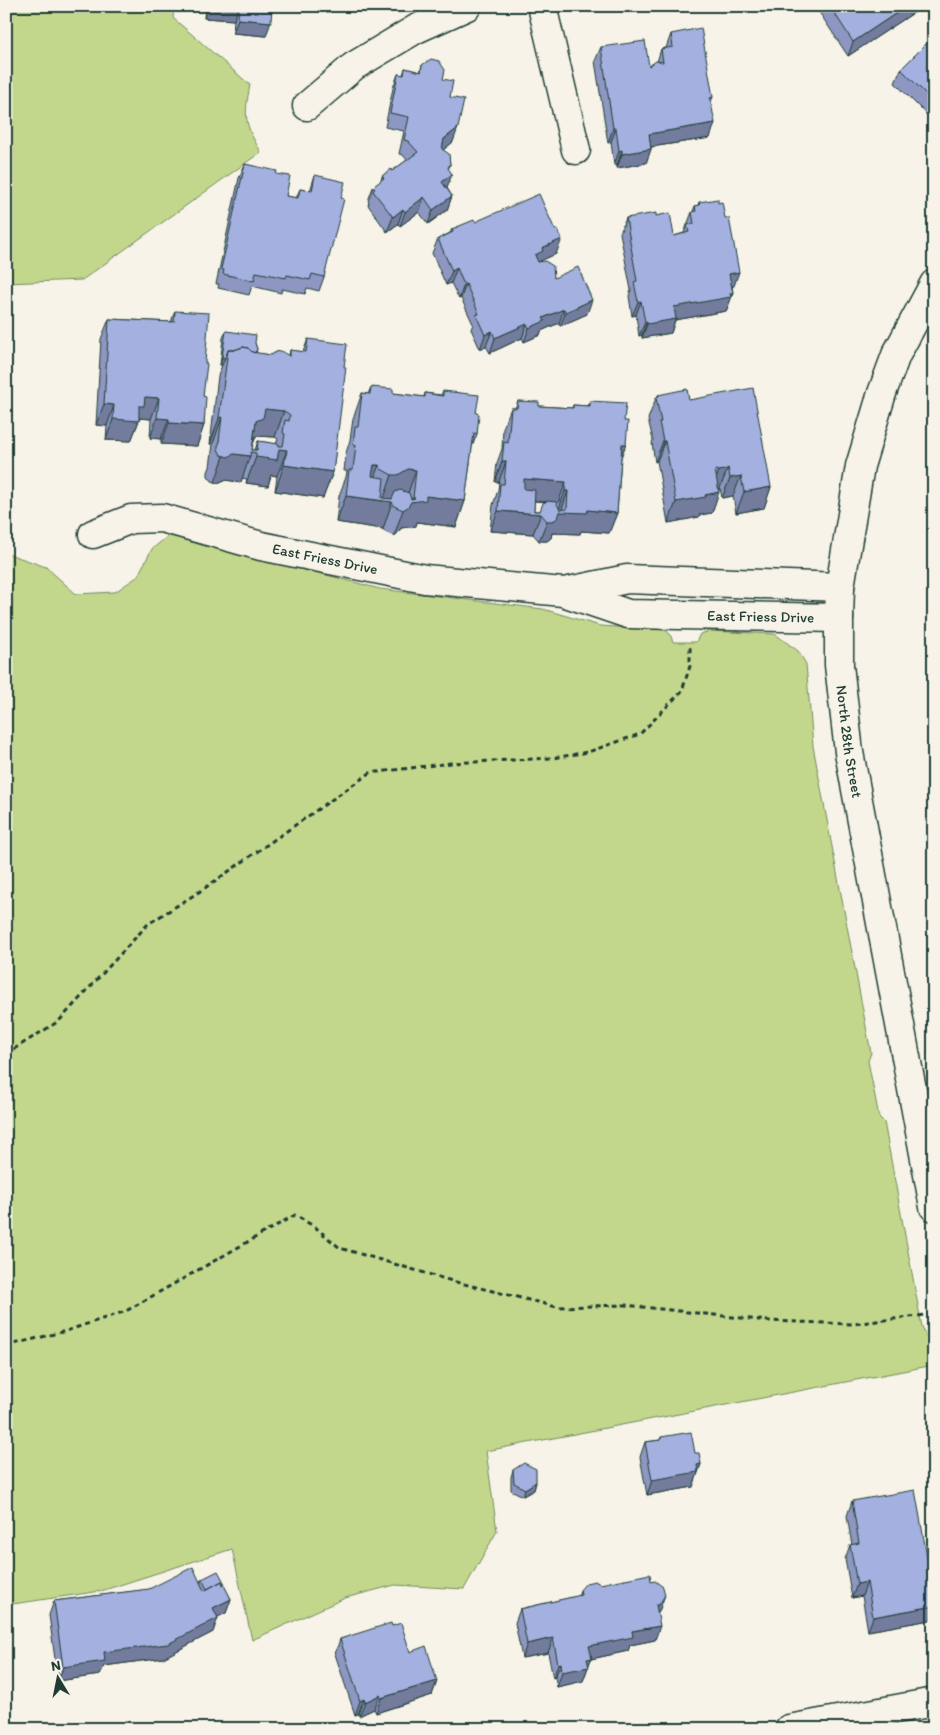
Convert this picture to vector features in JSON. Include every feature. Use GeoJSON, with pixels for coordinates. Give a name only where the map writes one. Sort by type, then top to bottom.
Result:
{"type":"FeatureCollection","features":[{"type":"Feature","properties":{"kind":"street"},"geometry":{"type":"LineString","coordinates":[[306,106],[362,62],[416,29],[468,6]]}},
{"type":"Feature","properties":{"kind":"street"},"geometry":{"type":"LineString","coordinates":[[542,6],[576,150]]}},
{"type":"Feature","properties":{"kind":"street","name":"North 28th Street"},"geometry":{"type":"LineString","coordinates":[[934,284],[896,355],[860,466],[840,587],[839,618],[840,666],[849,752],[934,1208]]}},
{"type":"Feature","properties":{"kind":"street","name":"East Friess Drive"},"geometry":{"type":"LineString","coordinates":[[92,534],[131,519],[162,518],[271,548],[425,579],[563,592],[628,614],[839,618]]}},
{"type":"Feature","properties":{"kind":"street","name":"East Friess Drive"},"geometry":{"type":"LineString","coordinates":[[563,592],[627,579],[840,587]]}},
{"type":"Feature","properties":{"kind":"street"},"geometry":{"type":"LineString","coordinates":[[685,581],[687,615]]}},
{"type":"Feature","properties":{"kind":"street"},"geometry":{"type":"LineString","coordinates":[[789,1729],[934,1702]]}},
{"type":"Feature","properties":{"kind":"path"},"geometry":{"type":"LineString","coordinates":[[6,1054],[59,1020],[148,924],[219,878],[370,773],[451,763],[553,758],[588,752],[640,734],[682,691],[690,666],[687,615]]}},
{"type":"Feature","properties":{"kind":"path"},"geometry":{"type":"LineString","coordinates":[[6,1346],[66,1332],[126,1311],[295,1215],[315,1227],[340,1248],[452,1282],[556,1307],[625,1305],[768,1321],[853,1324],[934,1314]]}},
{"type":"Feature","properties":{"kind":"green space"},"geometry":{"type":"Polygon","coordinates":[[[6,6],[174,6],[173,18],[250,85],[246,112],[248,127],[261,152],[82,280],[6,283],[6,6]]]}},
{"type":"Feature","properties":{"kind":"green space"},"geometry":{"type":"Polygon","coordinates":[[[168,536],[185,538],[380,589],[543,609],[600,626],[665,630],[670,634],[673,642],[696,642],[700,634],[710,631],[775,634],[798,651],[806,664],[813,746],[871,1053],[868,1061],[879,1117],[884,1122],[922,1327],[934,1355],[934,1365],[486,1451],[497,1531],[464,1589],[395,1585],[345,1598],[252,1640],[232,1549],[101,1591],[6,1605],[6,553],[46,567],[76,594],[115,592],[137,577],[152,549],[168,536]]]}},
{"type":"Feature","properties":{"kind":"building"},"geometry":{"type":"Polygon","coordinates":[[[239,6],[272,6],[271,22],[238,19],[239,6]]]}},
{"type":"Feature","properties":{"kind":"building"},"geometry":{"type":"Polygon","coordinates":[[[830,6],[907,6],[853,42],[830,6]]]}},
{"type":"Feature","properties":{"kind":"building"},"geometry":{"type":"Polygon","coordinates":[[[701,28],[713,97],[710,98],[715,123],[649,134],[651,149],[622,154],[622,150],[619,151],[616,128],[613,128],[601,47],[645,41],[649,66],[656,61],[663,62],[661,49],[673,47],[671,34],[701,28]]]}},
{"type":"Feature","properties":{"kind":"building"},"geometry":{"type":"Polygon","coordinates":[[[934,36],[934,102],[901,69],[934,36]]]}},
{"type":"Feature","properties":{"kind":"building"},"geometry":{"type":"Polygon","coordinates":[[[431,59],[439,61],[445,70],[443,79],[453,81],[450,97],[464,100],[458,128],[444,139],[442,149],[449,154],[450,164],[448,168],[452,174],[442,182],[452,196],[433,210],[424,197],[405,212],[403,209],[393,217],[373,191],[375,189],[373,187],[391,169],[392,171],[418,152],[408,141],[404,140],[409,117],[390,113],[398,74],[404,75],[405,68],[421,72],[422,65],[431,59]]]}},
{"type":"Feature","properties":{"kind":"building"},"geometry":{"type":"Polygon","coordinates":[[[245,164],[277,171],[276,174],[290,176],[286,196],[298,198],[300,189],[312,191],[315,175],[345,182],[341,198],[344,199],[324,277],[312,274],[310,280],[287,275],[286,278],[256,272],[254,281],[223,274],[224,270],[221,269],[245,164]]]}},
{"type":"Feature","properties":{"kind":"building"},"geometry":{"type":"Polygon","coordinates":[[[539,194],[555,230],[557,229],[562,239],[542,248],[543,251],[535,255],[538,262],[545,261],[553,266],[554,278],[578,267],[592,300],[566,312],[564,309],[543,318],[545,321],[529,328],[527,324],[495,338],[492,331],[485,335],[476,315],[479,314],[466,284],[464,285],[457,268],[452,271],[438,239],[453,232],[452,229],[474,220],[475,222],[539,194]]]}},
{"type":"Feature","properties":{"kind":"building"},"geometry":{"type":"Polygon","coordinates":[[[718,199],[718,203],[722,202],[725,218],[729,218],[739,272],[729,274],[733,293],[730,293],[731,297],[674,307],[676,319],[647,324],[641,301],[638,302],[634,282],[637,281],[626,218],[656,213],[656,216],[670,213],[674,236],[689,232],[687,225],[694,224],[692,212],[696,211],[695,206],[700,205],[699,202],[718,199]]]}},
{"type":"Feature","properties":{"kind":"building"},"geometry":{"type":"Polygon","coordinates":[[[175,311],[209,313],[205,363],[207,364],[203,396],[206,397],[204,425],[169,423],[169,419],[157,418],[159,398],[145,397],[144,406],[139,406],[139,421],[113,419],[114,405],[104,404],[109,319],[174,322],[175,311]]]}},
{"type":"Feature","properties":{"kind":"building"},"geometry":{"type":"Polygon","coordinates":[[[226,331],[256,335],[255,343],[257,349],[255,353],[243,347],[228,350],[225,358],[222,357],[226,331]]]}},
{"type":"Feature","properties":{"kind":"building"},"geometry":{"type":"Polygon","coordinates":[[[308,339],[347,344],[344,367],[346,367],[333,472],[284,465],[287,450],[279,449],[277,460],[256,457],[256,453],[251,452],[250,456],[234,454],[228,457],[221,455],[218,446],[222,417],[219,418],[228,350],[243,347],[248,348],[252,352],[271,355],[281,351],[290,357],[290,350],[306,352],[308,339]],[[265,409],[263,418],[256,421],[252,450],[257,450],[258,441],[283,446],[285,420],[289,421],[290,415],[284,411],[265,409]]]}},
{"type":"Feature","properties":{"kind":"building"},"geometry":{"type":"Polygon","coordinates":[[[371,387],[393,389],[393,393],[425,397],[425,393],[443,396],[443,391],[479,395],[476,413],[479,414],[477,434],[474,433],[465,501],[426,496],[426,500],[411,502],[403,510],[394,506],[392,502],[346,496],[349,470],[353,470],[356,445],[353,445],[355,427],[358,427],[362,393],[370,394],[371,387]],[[374,465],[372,476],[384,478],[382,498],[392,499],[395,492],[400,490],[409,493],[411,499],[415,498],[413,498],[416,470],[408,469],[398,475],[392,475],[381,469],[379,465],[374,465]]]}},
{"type":"Feature","properties":{"kind":"building"},"geometry":{"type":"Polygon","coordinates":[[[753,388],[771,487],[744,492],[741,476],[730,478],[728,468],[719,471],[715,470],[719,492],[705,495],[706,497],[676,502],[665,441],[663,441],[659,422],[661,422],[656,398],[658,395],[687,389],[689,400],[753,388]]]}},
{"type":"Feature","properties":{"kind":"building"},"geometry":{"type":"Polygon","coordinates":[[[518,401],[539,402],[539,406],[573,408],[573,405],[590,406],[590,401],[626,403],[624,421],[628,421],[626,444],[622,444],[617,513],[588,510],[587,513],[560,512],[555,520],[547,521],[541,514],[498,511],[500,484],[504,484],[506,461],[502,461],[504,442],[508,443],[511,408],[517,408],[518,401]],[[524,479],[524,489],[535,490],[534,511],[540,511],[543,503],[547,501],[556,502],[560,510],[567,509],[568,491],[565,491],[566,482],[524,479]]]}},
{"type":"Feature","properties":{"kind":"building"},"geometry":{"type":"Polygon","coordinates":[[[691,1432],[695,1453],[699,1453],[701,1464],[697,1465],[698,1472],[652,1480],[645,1442],[691,1432]]]}},
{"type":"Feature","properties":{"kind":"building"},"geometry":{"type":"Polygon","coordinates":[[[524,1463],[536,1469],[536,1482],[525,1489],[514,1483],[513,1470],[524,1463]]]}},
{"type":"Feature","properties":{"kind":"building"},"geometry":{"type":"Polygon","coordinates":[[[915,1490],[934,1595],[934,1606],[873,1617],[867,1582],[857,1584],[850,1545],[859,1543],[852,1501],[915,1490]]]}},
{"type":"Feature","properties":{"kind":"building"},"geometry":{"type":"Polygon","coordinates":[[[193,1567],[204,1591],[222,1581],[231,1599],[213,1608],[218,1618],[168,1644],[104,1652],[105,1661],[63,1667],[54,1601],[149,1589],[193,1567]]]}},
{"type":"Feature","properties":{"kind":"building"},"geometry":{"type":"Polygon","coordinates":[[[218,1571],[225,1584],[223,1585],[222,1581],[207,1589],[202,1579],[218,1571]]]}},
{"type":"Feature","properties":{"kind":"building"},"geometry":{"type":"Polygon","coordinates":[[[650,1574],[651,1582],[655,1581],[663,1587],[665,1595],[659,1605],[656,1605],[660,1626],[632,1631],[633,1637],[589,1646],[592,1658],[587,1659],[589,1667],[562,1672],[561,1663],[558,1664],[553,1638],[527,1644],[520,1609],[581,1595],[580,1590],[586,1583],[595,1581],[600,1584],[650,1574]]]}},
{"type":"Feature","properties":{"kind":"building"},"geometry":{"type":"Polygon","coordinates":[[[391,1623],[392,1626],[401,1623],[410,1652],[426,1646],[437,1681],[381,1698],[380,1695],[365,1702],[364,1699],[360,1701],[340,1639],[391,1623]]]}}]}
